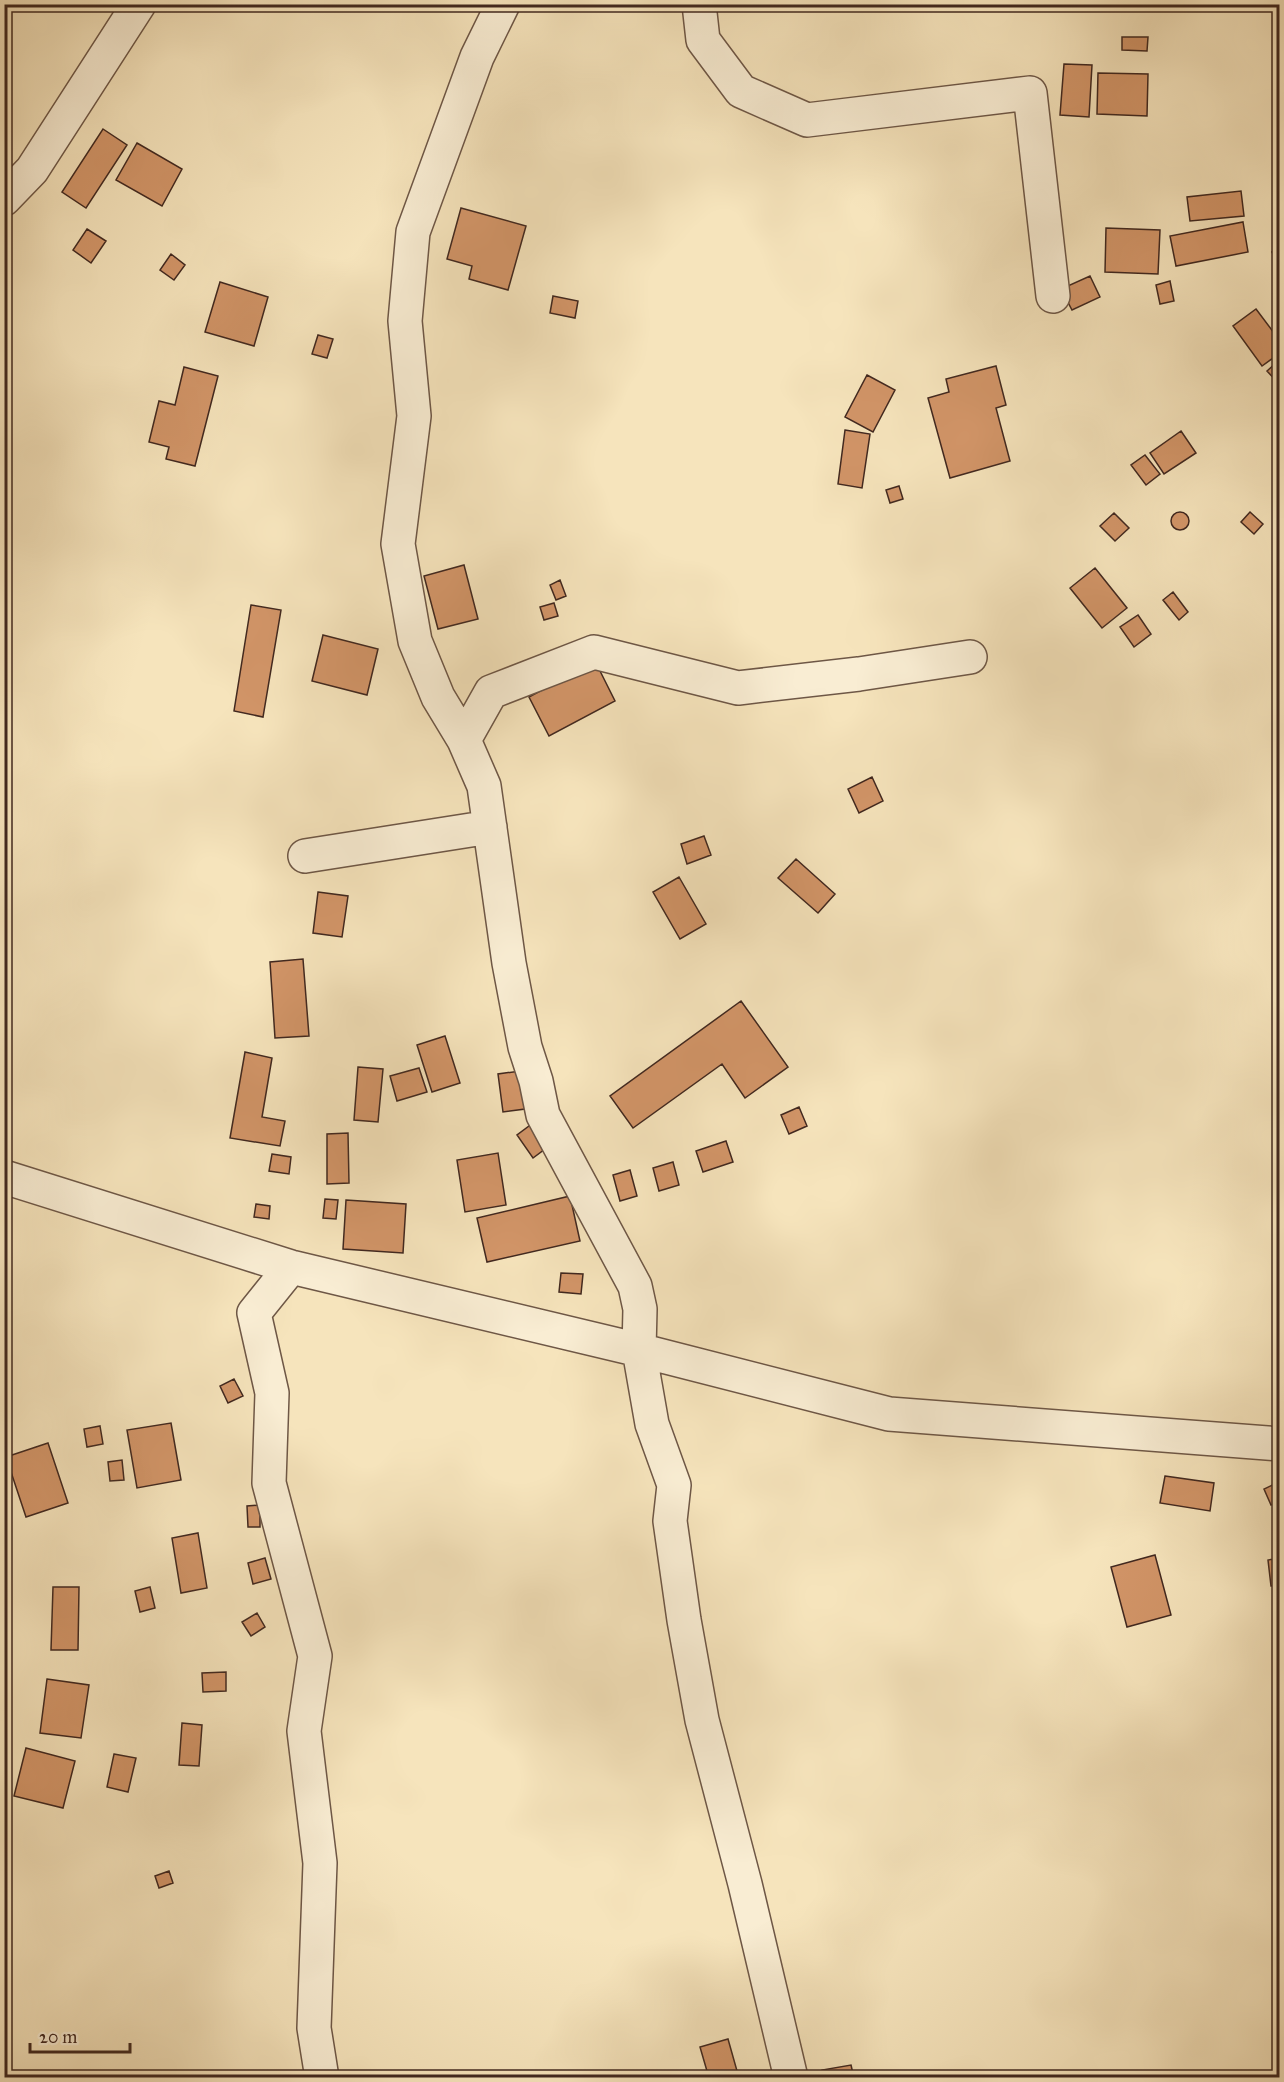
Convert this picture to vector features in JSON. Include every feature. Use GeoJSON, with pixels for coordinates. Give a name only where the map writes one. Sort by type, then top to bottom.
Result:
{"type":"FeatureCollection","features":[{"type":"Feature","properties":{"kind":"street"},"geometry":{"type":"LineString","coordinates":[[4,199],[32,170],[139,4]]}},
{"type":"Feature","properties":{"kind":"street"},"geometry":{"type":"LineString","coordinates":[[503,4],[477,57],[413,232],[405,321],[414,417],[398,544],[415,641],[438,697],[464,740],[484,786],[509,963],[525,1047],[536,1081],[543,1115],[635,1286],[640,1309],[639,1350],[652,1424],[674,1485],[670,1521],[684,1620],[702,1720],[745,1884],[791,2078]]}},
{"type":"Feature","properties":{"kind":"street"},"geometry":{"type":"LineString","coordinates":[[699,4],[703,40],[741,91],[807,120],[1030,93],[1053,296]]}},
{"type":"Feature","properties":{"kind":"street"},"geometry":{"type":"LineString","coordinates":[[464,740],[491,692],[594,652],[738,688],[859,674],[970,657]]}},
{"type":"Feature","properties":{"kind":"street"},"geometry":{"type":"LineString","coordinates":[[305,856],[490,827]]}},
{"type":"Feature","properties":{"kind":"street"},"geometry":{"type":"LineString","coordinates":[[4,1177],[291,1267],[639,1350],[889,1414],[1280,1444]]}},
{"type":"Feature","properties":{"kind":"street"},"geometry":{"type":"LineString","coordinates":[[291,1267],[254,1313],[272,1393],[269,1483],[315,1656],[304,1731],[320,1863],[314,2028],[322,2078]]}},
{"type":"Feature","properties":{"kind":"building"},"geometry":{"type":"Polygon","coordinates":[[[1122,37],[1148,37],[1147,51],[1122,50],[1122,37]]]}},
{"type":"Feature","properties":{"kind":"building"},"geometry":{"type":"Polygon","coordinates":[[[1064,64],[1092,65],[1089,117],[1060,115],[1064,64]]]}},
{"type":"Feature","properties":{"kind":"building"},"geometry":{"type":"Polygon","coordinates":[[[1098,73],[1148,74],[1147,116],[1097,114],[1098,73]]]}},
{"type":"Feature","properties":{"kind":"building"},"geometry":{"type":"Polygon","coordinates":[[[103,129],[127,145],[86,208],[62,192],[103,129]]]}},
{"type":"Feature","properties":{"kind":"building"},"geometry":{"type":"Polygon","coordinates":[[[137,143],[182,169],[162,206],[116,180],[137,143]]]}},
{"type":"Feature","properties":{"kind":"building"},"geometry":{"type":"Polygon","coordinates":[[[1241,191],[1244,216],[1190,221],[1187,197],[1241,191]]]}},
{"type":"Feature","properties":{"kind":"building"},"geometry":{"type":"Polygon","coordinates":[[[461,208],[526,226],[508,290],[469,279],[472,266],[447,259],[461,208]]]}},
{"type":"Feature","properties":{"kind":"building"},"geometry":{"type":"Polygon","coordinates":[[[1243,222],[1248,252],[1176,266],[1170,236],[1243,222]]]}},
{"type":"Feature","properties":{"kind":"building"},"geometry":{"type":"Polygon","coordinates":[[[1106,228],[1160,230],[1158,274],[1105,272],[1106,228]]]}},
{"type":"Feature","properties":{"kind":"building"},"geometry":{"type":"Polygon","coordinates":[[[87,229],[106,241],[91,263],[73,250],[87,229]]]}},
{"type":"Feature","properties":{"kind":"building"},"geometry":{"type":"Polygon","coordinates":[[[1280,249],[1280,265],[1278,266],[1272,252],[1280,249]]]}},
{"type":"Feature","properties":{"kind":"building"},"geometry":{"type":"Polygon","coordinates":[[[171,254],[185,265],[174,280],[160,270],[171,254]]]}},
{"type":"Feature","properties":{"kind":"building"},"geometry":{"type":"Polygon","coordinates":[[[1090,276],[1100,297],[1072,310],[1061,289],[1090,276]]]}},
{"type":"Feature","properties":{"kind":"building"},"geometry":{"type":"Polygon","coordinates":[[[1170,281],[1174,301],[1160,304],[1156,285],[1170,281]]]}},
{"type":"Feature","properties":{"kind":"building"},"geometry":{"type":"Polygon","coordinates":[[[220,282],[268,297],[254,346],[205,332],[220,282]]]}},
{"type":"Feature","properties":{"kind":"building"},"geometry":{"type":"Polygon","coordinates":[[[553,296],[578,301],[575,318],[550,313],[553,296]]]}},
{"type":"Feature","properties":{"kind":"building"},"geometry":{"type":"Polygon","coordinates":[[[1256,309],[1280,341],[1280,353],[1262,366],[1233,326],[1256,309]]]}},
{"type":"Feature","properties":{"kind":"building"},"geometry":{"type":"Polygon","coordinates":[[[318,335],[333,339],[327,358],[312,354],[318,335]]]}},
{"type":"Feature","properties":{"kind":"building"},"geometry":{"type":"Polygon","coordinates":[[[1280,360],[1279,384],[1267,371],[1280,360]]]}},
{"type":"Feature","properties":{"kind":"building"},"geometry":{"type":"Polygon","coordinates":[[[996,366],[1006,405],[996,408],[1010,461],[950,478],[928,398],[949,392],[946,379],[996,366]]]}},
{"type":"Feature","properties":{"kind":"building"},"geometry":{"type":"Polygon","coordinates":[[[184,367],[218,376],[195,466],[166,459],[169,447],[149,442],[159,401],[175,405],[184,367]]]}},
{"type":"Feature","properties":{"kind":"building"},"geometry":{"type":"Polygon","coordinates":[[[867,375],[895,390],[873,432],[845,417],[867,375]]]}},
{"type":"Feature","properties":{"kind":"building"},"geometry":{"type":"Polygon","coordinates":[[[845,430],[870,434],[862,488],[838,484],[845,430]]]}},
{"type":"Feature","properties":{"kind":"building"},"geometry":{"type":"Polygon","coordinates":[[[1181,431],[1196,453],[1164,474],[1150,453],[1181,431]]]}},
{"type":"Feature","properties":{"kind":"building"},"geometry":{"type":"Polygon","coordinates":[[[1145,455],[1160,474],[1146,485],[1131,465],[1145,455]]]}},
{"type":"Feature","properties":{"kind":"building"},"geometry":{"type":"Polygon","coordinates":[[[899,486],[903,499],[890,503],[886,490],[899,486]]]}},
{"type":"Feature","properties":{"kind":"building"},"geometry":{"type":"Polygon","coordinates":[[[1180,512],[1186,515],[1189,521],[1186,527],[1180,530],[1174,527],[1171,521],[1174,515],[1180,512]]]}},
{"type":"Feature","properties":{"kind":"building"},"geometry":{"type":"Polygon","coordinates":[[[1250,512],[1263,524],[1254,534],[1241,522],[1250,512]]]}},
{"type":"Feature","properties":{"kind":"building"},"geometry":{"type":"Polygon","coordinates":[[[1114,513],[1129,528],[1115,541],[1100,526],[1114,513]]]}},
{"type":"Feature","properties":{"kind":"building"},"geometry":{"type":"Polygon","coordinates":[[[464,565],[478,619],[438,629],[424,576],[464,565]]]}},
{"type":"Feature","properties":{"kind":"building"},"geometry":{"type":"Polygon","coordinates":[[[1095,568],[1127,608],[1102,628],[1070,588],[1095,568]]]}},
{"type":"Feature","properties":{"kind":"building"},"geometry":{"type":"Polygon","coordinates":[[[560,580],[566,596],[556,600],[550,585],[560,580]]]}},
{"type":"Feature","properties":{"kind":"building"},"geometry":{"type":"Polygon","coordinates":[[[1173,592],[1188,612],[1179,620],[1163,600],[1173,592]]]}},
{"type":"Feature","properties":{"kind":"building"},"geometry":{"type":"Polygon","coordinates":[[[554,603],[558,616],[544,620],[540,607],[554,603]]]}},
{"type":"Feature","properties":{"kind":"building"},"geometry":{"type":"Polygon","coordinates":[[[251,605],[281,610],[263,717],[234,711],[251,605]]]}},
{"type":"Feature","properties":{"kind":"building"},"geometry":{"type":"Polygon","coordinates":[[[1138,615],[1151,634],[1134,647],[1120,627],[1138,615]]]}},
{"type":"Feature","properties":{"kind":"building"},"geometry":{"type":"Polygon","coordinates":[[[323,635],[378,649],[367,695],[312,681],[323,635]]]}},
{"type":"Feature","properties":{"kind":"building"},"geometry":{"type":"Polygon","coordinates":[[[595,661],[615,701],[549,736],[529,697],[595,661]]]}},
{"type":"Feature","properties":{"kind":"building"},"geometry":{"type":"Polygon","coordinates":[[[872,777],[883,801],[859,813],[848,789],[872,777]]]}},
{"type":"Feature","properties":{"kind":"building"},"geometry":{"type":"Polygon","coordinates":[[[704,836],[711,855],[687,864],[681,844],[704,836]]]}},
{"type":"Feature","properties":{"kind":"building"},"geometry":{"type":"Polygon","coordinates":[[[796,859],[835,894],[818,913],[778,878],[796,859]]]}},
{"type":"Feature","properties":{"kind":"building"},"geometry":{"type":"Polygon","coordinates":[[[679,877],[706,924],[680,939],[653,892],[679,877]]]}},
{"type":"Feature","properties":{"kind":"building"},"geometry":{"type":"Polygon","coordinates":[[[318,892],[348,896],[342,937],[313,933],[318,892]]]}},
{"type":"Feature","properties":{"kind":"building"},"geometry":{"type":"Polygon","coordinates":[[[303,959],[309,1036],[275,1038],[270,962],[303,959]]]}},
{"type":"Feature","properties":{"kind":"building"},"geometry":{"type":"Polygon","coordinates":[[[741,1001],[788,1067],[745,1098],[722,1064],[633,1128],[610,1096],[741,1001]]]}},
{"type":"Feature","properties":{"kind":"building"},"geometry":{"type":"Polygon","coordinates":[[[445,1036],[460,1083],[432,1092],[417,1045],[445,1036]]]}},
{"type":"Feature","properties":{"kind":"building"},"geometry":{"type":"Polygon","coordinates":[[[245,1052],[272,1058],[262,1117],[285,1121],[280,1146],[230,1138],[245,1052]]]}},
{"type":"Feature","properties":{"kind":"building"},"geometry":{"type":"Polygon","coordinates":[[[358,1067],[383,1069],[378,1122],[354,1120],[358,1067]]]}},
{"type":"Feature","properties":{"kind":"building"},"geometry":{"type":"Polygon","coordinates":[[[419,1068],[427,1092],[397,1101],[390,1076],[419,1068]]]}},
{"type":"Feature","properties":{"kind":"building"},"geometry":{"type":"Polygon","coordinates":[[[520,1071],[525,1109],[503,1112],[498,1074],[520,1071]]]}},
{"type":"Feature","properties":{"kind":"building"},"geometry":{"type":"Polygon","coordinates":[[[799,1107],[807,1126],[789,1134],[781,1115],[799,1107]]]}},
{"type":"Feature","properties":{"kind":"building"},"geometry":{"type":"Polygon","coordinates":[[[533,1123],[549,1146],[533,1158],[517,1135],[533,1123]]]}},
{"type":"Feature","properties":{"kind":"building"},"geometry":{"type":"Polygon","coordinates":[[[348,1133],[349,1183],[327,1184],[327,1134],[348,1133]]]}},
{"type":"Feature","properties":{"kind":"building"},"geometry":{"type":"Polygon","coordinates":[[[726,1141],[733,1162],[703,1172],[696,1151],[726,1141]]]}},
{"type":"Feature","properties":{"kind":"building"},"geometry":{"type":"Polygon","coordinates":[[[498,1153],[506,1205],[465,1212],[457,1160],[498,1153]]]}},
{"type":"Feature","properties":{"kind":"building"},"geometry":{"type":"Polygon","coordinates":[[[272,1154],[291,1157],[289,1174],[269,1171],[272,1154]]]}},
{"type":"Feature","properties":{"kind":"building"},"geometry":{"type":"Polygon","coordinates":[[[673,1162],[679,1185],[659,1191],[653,1168],[673,1162]]]}},
{"type":"Feature","properties":{"kind":"building"},"geometry":{"type":"Polygon","coordinates":[[[630,1170],[637,1196],[620,1201],[613,1175],[630,1170]]]}},
{"type":"Feature","properties":{"kind":"building"},"geometry":{"type":"Polygon","coordinates":[[[570,1196],[580,1241],[487,1262],[477,1218],[570,1196]]]}},
{"type":"Feature","properties":{"kind":"building"},"geometry":{"type":"Polygon","coordinates":[[[325,1199],[338,1200],[336,1219],[323,1218],[325,1199]]]}},
{"type":"Feature","properties":{"kind":"building"},"geometry":{"type":"Polygon","coordinates":[[[346,1200],[406,1204],[403,1253],[343,1249],[346,1200]]]}},
{"type":"Feature","properties":{"kind":"building"},"geometry":{"type":"Polygon","coordinates":[[[256,1204],[270,1206],[269,1219],[254,1217],[256,1204]]]}},
{"type":"Feature","properties":{"kind":"building"},"geometry":{"type":"Polygon","coordinates":[[[561,1273],[583,1274],[581,1294],[559,1292],[561,1273]]]}},
{"type":"Feature","properties":{"kind":"building"},"geometry":{"type":"Polygon","coordinates":[[[234,1379],[243,1396],[228,1403],[220,1386],[234,1379]]]}},
{"type":"Feature","properties":{"kind":"building"},"geometry":{"type":"Polygon","coordinates":[[[171,1423],[181,1480],[137,1488],[127,1430],[171,1423]]]}},
{"type":"Feature","properties":{"kind":"building"},"geometry":{"type":"Polygon","coordinates":[[[100,1426],[103,1444],[87,1447],[84,1429],[100,1426]]]}},
{"type":"Feature","properties":{"kind":"building"},"geometry":{"type":"Polygon","coordinates":[[[48,1443],[68,1503],[26,1517],[6,1457],[48,1443]]]}},
{"type":"Feature","properties":{"kind":"building"},"geometry":{"type":"Polygon","coordinates":[[[122,1460],[124,1480],[110,1481],[108,1462],[122,1460]]]}},
{"type":"Feature","properties":{"kind":"building"},"geometry":{"type":"Polygon","coordinates":[[[1165,1476],[1214,1483],[1210,1511],[1160,1503],[1165,1476]]]}},
{"type":"Feature","properties":{"kind":"building"},"geometry":{"type":"Polygon","coordinates":[[[1279,1482],[1280,1501],[1271,1505],[1264,1489],[1279,1482]]]}},
{"type":"Feature","properties":{"kind":"building"},"geometry":{"type":"Polygon","coordinates":[[[260,1505],[260,1527],[248,1527],[247,1506],[260,1505]]]}},
{"type":"Feature","properties":{"kind":"building"},"geometry":{"type":"Polygon","coordinates":[[[198,1533],[207,1588],[181,1593],[172,1538],[198,1533]]]}},
{"type":"Feature","properties":{"kind":"building"},"geometry":{"type":"Polygon","coordinates":[[[1155,1555],[1171,1615],[1127,1627],[1111,1567],[1155,1555]]]}},
{"type":"Feature","properties":{"kind":"building"},"geometry":{"type":"Polygon","coordinates":[[[265,1558],[271,1579],[253,1584],[248,1563],[265,1558]]]}},
{"type":"Feature","properties":{"kind":"building"},"geometry":{"type":"Polygon","coordinates":[[[1280,1558],[1280,1585],[1271,1586],[1268,1560],[1280,1558]]]}},
{"type":"Feature","properties":{"kind":"building"},"geometry":{"type":"Polygon","coordinates":[[[53,1587],[79,1587],[78,1650],[51,1650],[53,1587]]]}},
{"type":"Feature","properties":{"kind":"building"},"geometry":{"type":"Polygon","coordinates":[[[150,1587],[155,1608],[140,1612],[135,1591],[150,1587]]]}},
{"type":"Feature","properties":{"kind":"building"},"geometry":{"type":"Polygon","coordinates":[[[257,1613],[265,1627],[251,1636],[242,1622],[257,1613]]]}},
{"type":"Feature","properties":{"kind":"building"},"geometry":{"type":"Polygon","coordinates":[[[226,1672],[226,1691],[203,1692],[202,1673],[226,1672]]]}},
{"type":"Feature","properties":{"kind":"building"},"geometry":{"type":"Polygon","coordinates":[[[47,1679],[89,1685],[81,1738],[40,1733],[47,1679]]]}},
{"type":"Feature","properties":{"kind":"building"},"geometry":{"type":"Polygon","coordinates":[[[182,1723],[202,1725],[199,1766],[179,1765],[182,1723]]]}},
{"type":"Feature","properties":{"kind":"building"},"geometry":{"type":"Polygon","coordinates":[[[26,1748],[75,1761],[63,1808],[14,1796],[26,1748]]]}},
{"type":"Feature","properties":{"kind":"building"},"geometry":{"type":"Polygon","coordinates":[[[114,1754],[136,1758],[128,1792],[107,1787],[114,1754]]]}},
{"type":"Feature","properties":{"kind":"building"},"geometry":{"type":"Polygon","coordinates":[[[169,1871],[173,1883],[159,1888],[155,1876],[169,1871]]]}},
{"type":"Feature","properties":{"kind":"building"},"geometry":{"type":"Polygon","coordinates":[[[728,2039],[739,2078],[709,2078],[700,2047],[728,2039]]]}},
{"type":"Feature","properties":{"kind":"building"},"geometry":{"type":"Polygon","coordinates":[[[851,2065],[854,2078],[823,2078],[822,2070],[851,2065]]]}}]}
